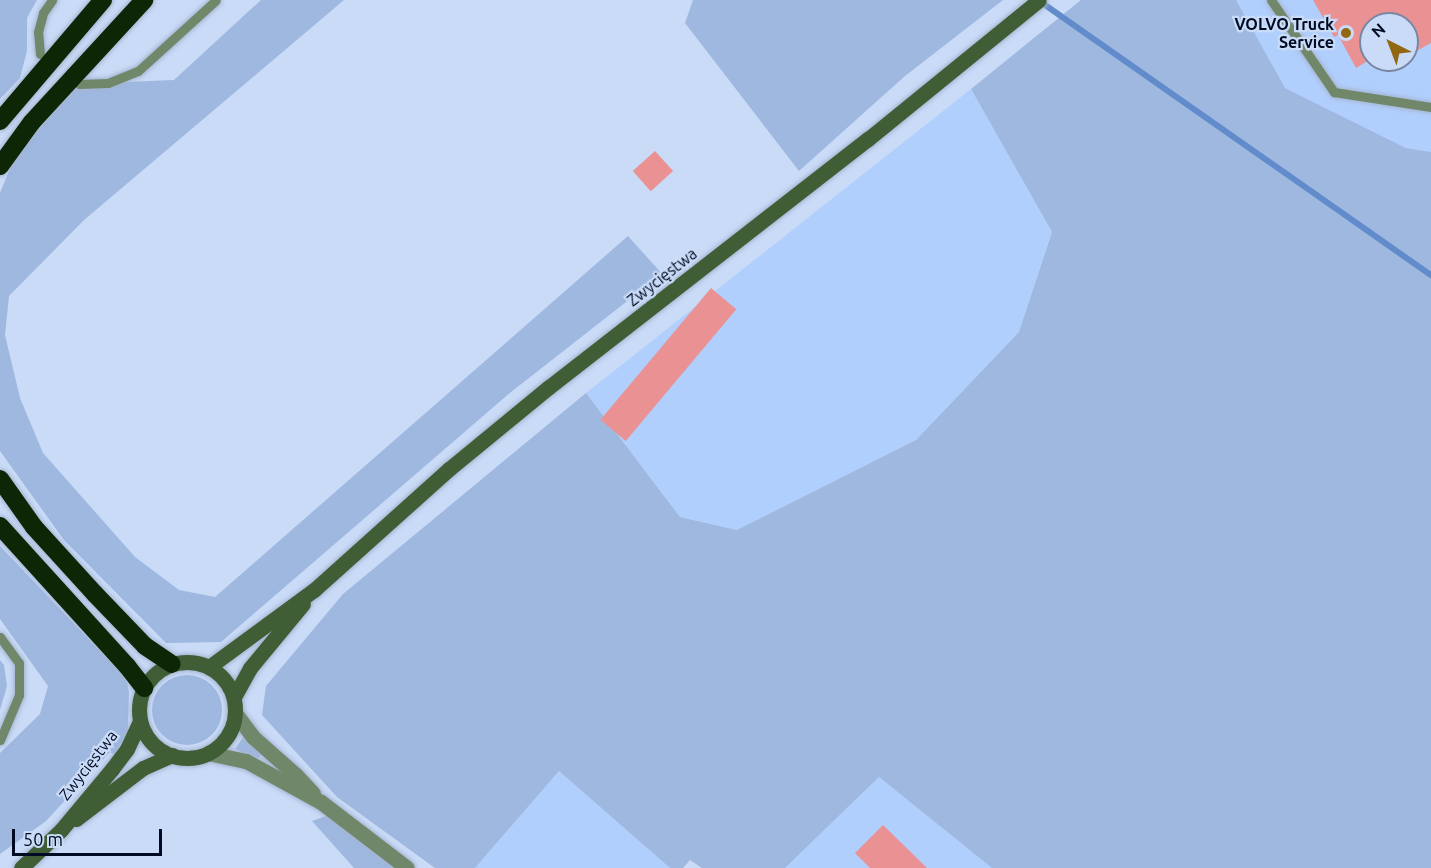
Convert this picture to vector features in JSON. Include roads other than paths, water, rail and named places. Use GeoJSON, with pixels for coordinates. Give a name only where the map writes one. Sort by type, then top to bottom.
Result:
{"type":"FeatureCollection","features":[{"type":"Feature","properties":{"kind":"highway"},"geometry":{"type":"LineString","coordinates":[[0,121],[103,0]]}},
{"type":"Feature","properties":{"kind":"highway"},"geometry":{"type":"LineString","coordinates":[[0,166],[32,122],[144,0]]}},
{"type":"Feature","properties":{"kind":"highway"},"geometry":{"type":"LineString","coordinates":[[0,479],[34,527],[95,594],[146,646],[172,664]]}},
{"type":"Feature","properties":{"kind":"highway"},"geometry":{"type":"LineString","coordinates":[[0,526],[127,666],[144,688]]}},
{"type":"Feature","properties":{"kind":"main road","name":"Zwycięstwa"},"geometry":{"type":"LineString","coordinates":[[209,667],[314,590],[448,469],[868,139],[1039,0]]}},
{"type":"Feature","properties":{"kind":"main road","name":"Zwycięstwa"},"geometry":{"type":"LineString","coordinates":[[234,697],[250,668],[314,590]]}},
{"type":"Feature","properties":{"kind":"main road"},"geometry":{"type":"LineString","coordinates":[[194,662],[209,667],[225,679],[234,697],[235,713],[229,734],[220,745],[207,753],[190,758],[172,755],[154,745],[140,721],[139,704],[144,688],[158,671],[172,664],[194,662]]}},
{"type":"Feature","properties":{"kind":"main road","name":"Zwycięstwa"},"geometry":{"type":"LineString","coordinates":[[62,830],[127,749],[140,721]]}},
{"type":"Feature","properties":{"kind":"main road","name":"Zwycięstwa"},"geometry":{"type":"LineString","coordinates":[[21,868],[62,830],[143,768],[172,755]]}},
{"type":"Feature","properties":{"kind":"street"},"geometry":{"type":"LineString","coordinates":[[235,713],[253,737],[296,775],[321,802]]}},
{"type":"Feature","properties":{"kind":"street"},"geometry":{"type":"LineString","coordinates":[[207,753],[246,761],[321,802],[406,868]]}},
{"type":"Feature","properties":{"kind":"lane"},"geometry":{"type":"LineString","coordinates":[[40,54],[38,32],[43,13],[52,0]]}},
{"type":"Feature","properties":{"kind":"lane"},"geometry":{"type":"LineString","coordinates":[[79,84],[108,82],[138,70],[216,0]]}},
{"type":"Feature","properties":{"kind":"lane"},"geometry":{"type":"LineString","coordinates":[[1271,0],[1334,92],[1431,107]]}},
{"type":"Feature","properties":{"kind":"lane"},"geometry":{"type":"LineString","coordinates":[[0,637],[19,663],[19,695],[0,740]]}},
{"type":"Feature","properties":{"kind":"waterway"},"geometry":{"type":"LineString","coordinates":[[1038,0],[1431,275]]}},
{"type":"Feature","properties":{"kind":"place","name":"VOLVO Truck Service"},"geometry":{"type":"Point","coordinates":[1346,33]}}]}
